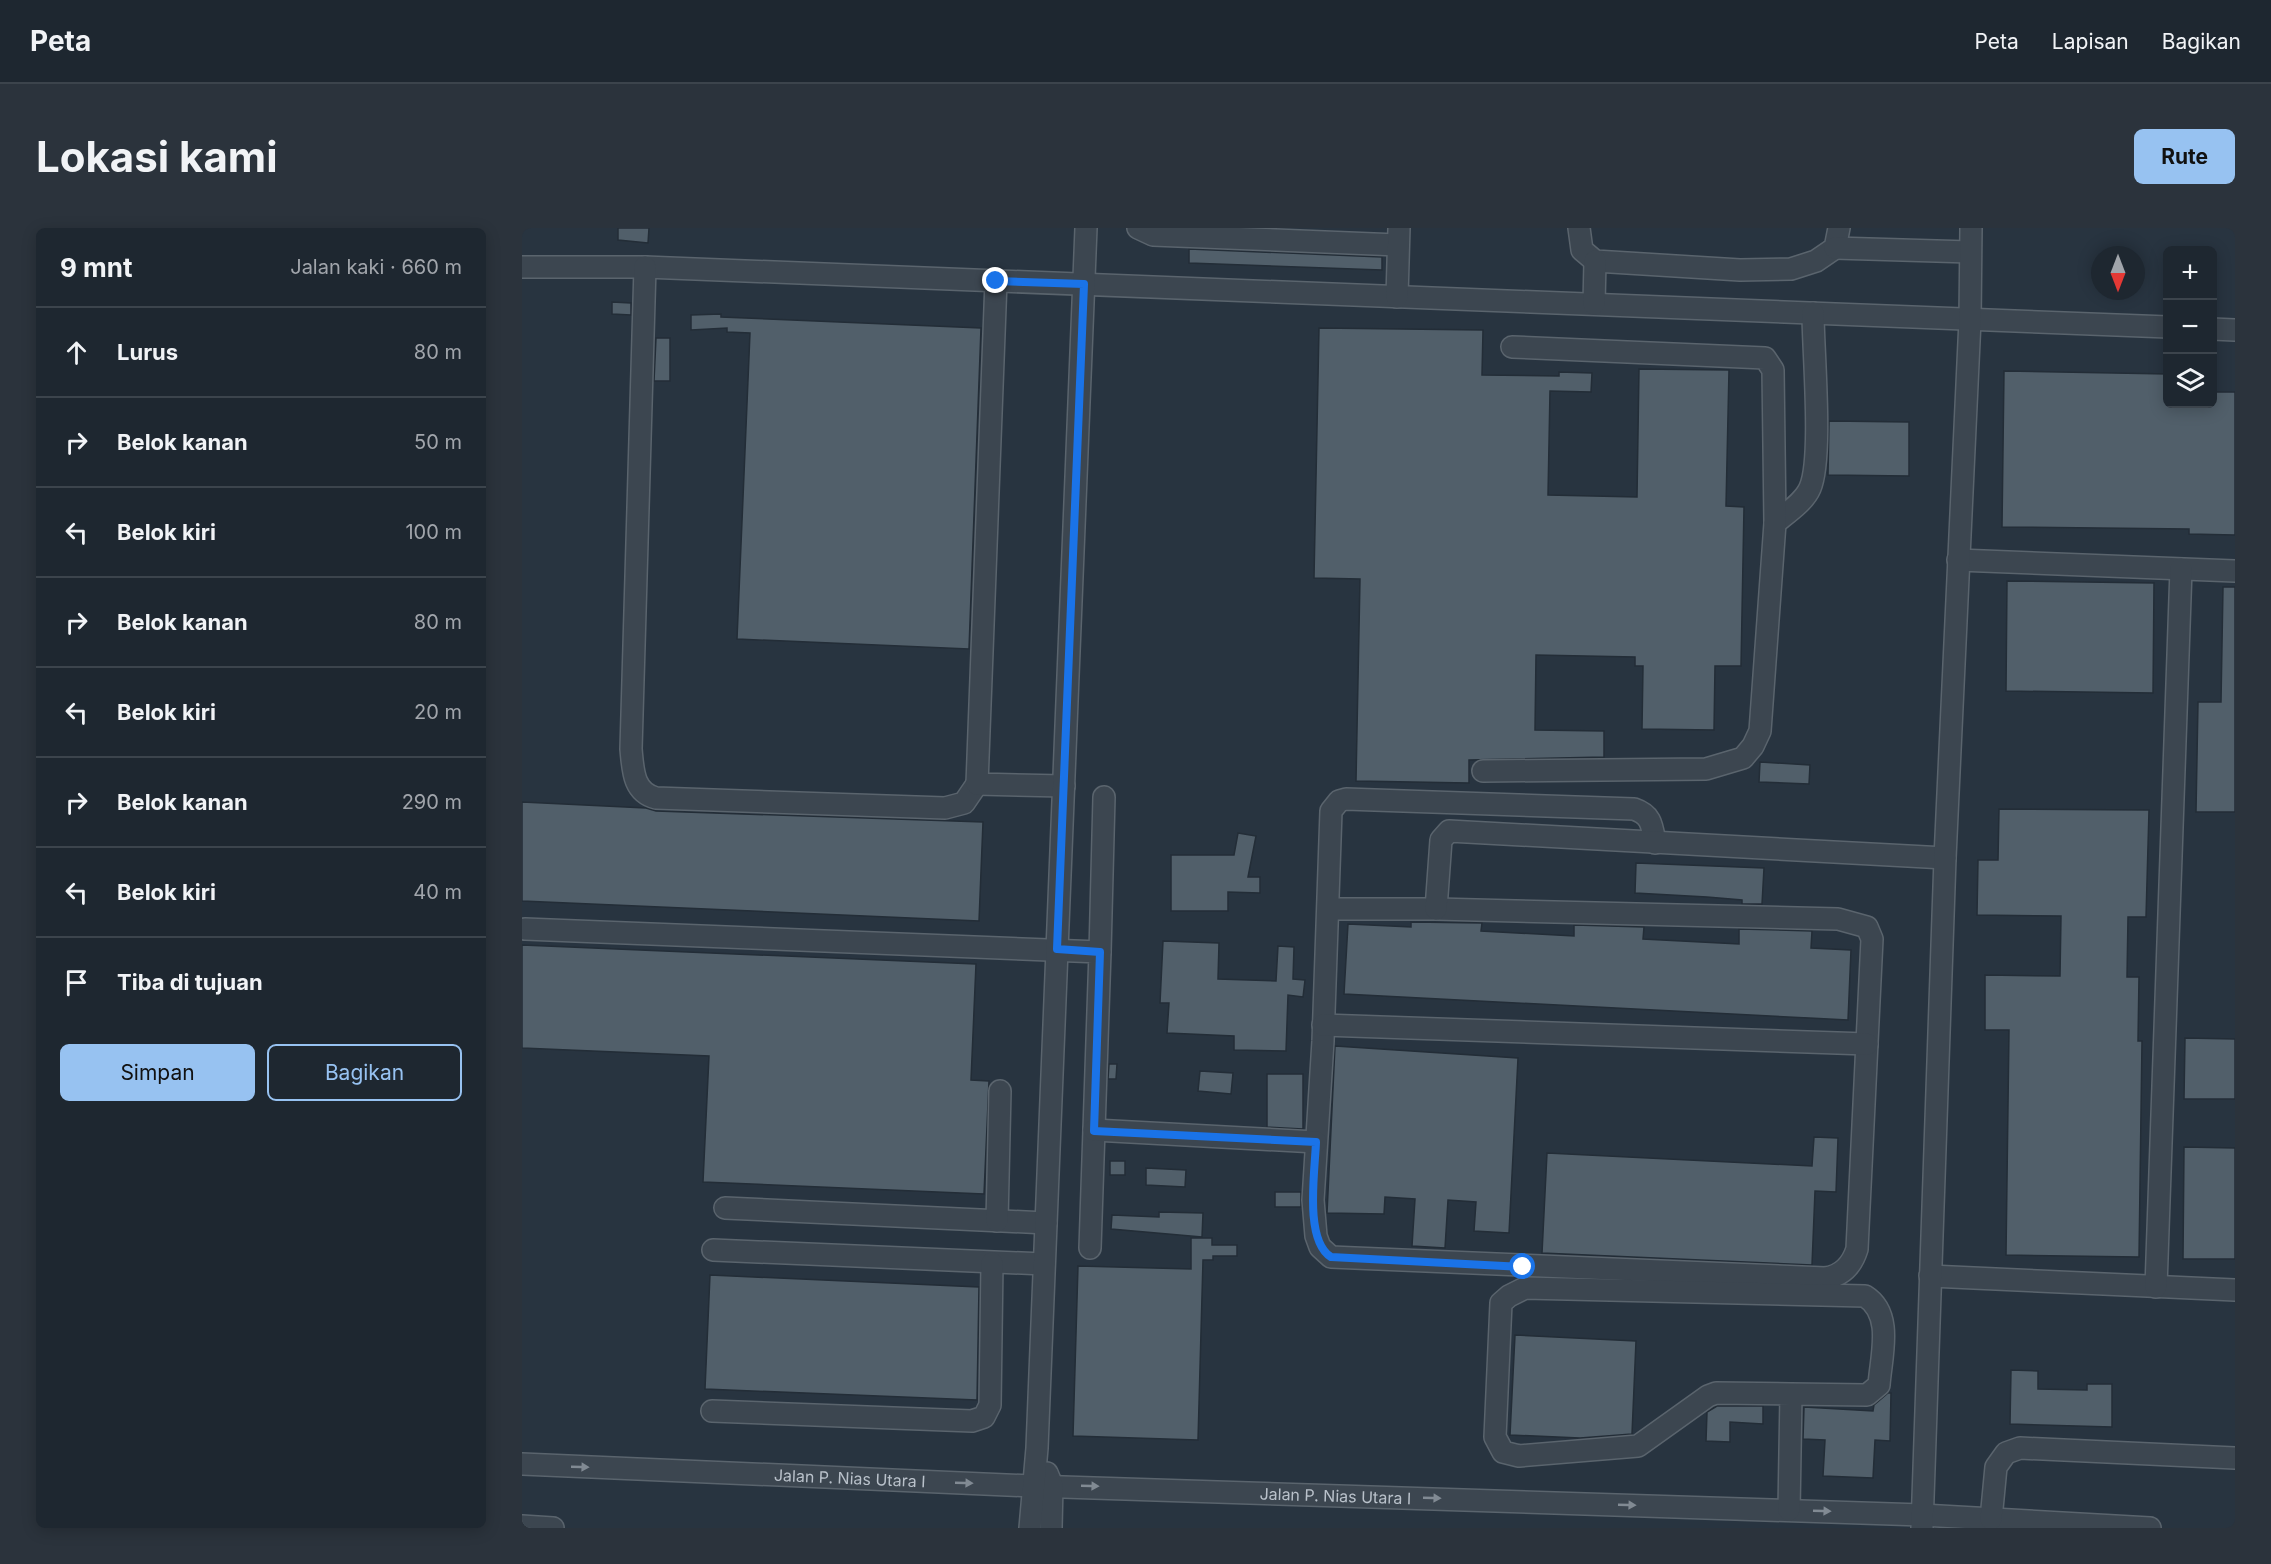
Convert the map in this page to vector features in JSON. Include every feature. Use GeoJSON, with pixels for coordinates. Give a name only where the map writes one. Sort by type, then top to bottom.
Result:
{"type":"FeatureCollection","features":[{"type":"Feature","properties":{"kind":"street"},"geometry":{"type":"LineString","coordinates":[[1051,1528],[1037,1448],[1086,228]]}},
{"type":"Feature","properties":{"kind":"street"},"geometry":{"type":"LineString","coordinates":[[1138,228],[1153,235],[1399,237],[1397,297]]}},
{"type":"Feature","properties":{"kind":"street"},"geometry":{"type":"LineString","coordinates":[[1579,228],[1582,250],[1595,261],[1740,270],[1791,268],[1816,261],[1837,238],[1970,252]]}},
{"type":"Feature","properties":{"kind":"street"},"geometry":{"type":"LineString","coordinates":[[1922,1521],[1945,858],[1970,320],[1971,228]]}},
{"type":"Feature","properties":{"kind":"street"},"geometry":{"type":"LineString","coordinates":[[1594,304],[1595,261]]}},
{"type":"Feature","properties":{"kind":"street"},"geometry":{"type":"LineString","coordinates":[[522,267],[645,267],[2163,327]]}},
{"type":"Feature","properties":{"kind":"street"},"geometry":{"type":"LineString","coordinates":[[645,267],[631,749],[633,774],[641,790],[657,798],[945,808],[964,803],[977,784],[996,281]]}},
{"type":"Feature","properties":{"kind":"street"},"geometry":{"type":"LineString","coordinates":[[1775,523],[1803,499],[1812,482],[1815,445],[1813,313]]}},
{"type":"Feature","properties":{"kind":"street"},"geometry":{"type":"LineString","coordinates":[[2217,329],[2235,330]]}},
{"type":"Feature","properties":{"kind":"street"},"geometry":{"type":"LineString","coordinates":[[1483,771],[1706,769],[1743,758],[1754,746],[1760,731],[1775,523],[1773,370],[1765,358],[1512,347]]}},
{"type":"Feature","properties":{"kind":"street"},"geometry":{"type":"LineString","coordinates":[[1958,560],[2235,571]]}},
{"type":"Feature","properties":{"kind":"street"},"geometry":{"type":"LineString","coordinates":[[2156,1287],[2181,569]]}},
{"type":"Feature","properties":{"kind":"street"},"geometry":{"type":"LineString","coordinates":[[977,784],[1064,786]]}},
{"type":"Feature","properties":{"kind":"street"},"geometry":{"type":"LineString","coordinates":[[1090,1248],[1104,797]]}},
{"type":"Feature","properties":{"kind":"street"},"geometry":{"type":"LineString","coordinates":[[1328,909],[1436,909],[1838,919],[1860,924],[1870,931],[1872,939],[1857,1249],[1850,1264],[1840,1274],[1833,1277],[1523,1267],[1331,1257],[1320,1247],[1316,1236],[1313,1200],[1323,1025],[1331,811],[1339,801],[1346,799],[1634,809],[1644,812],[1651,820],[1655,843]]}},
{"type":"Feature","properties":{"kind":"street"},"geometry":{"type":"LineString","coordinates":[[1436,909],[1441,840],[1449,831],[1945,858]]}},
{"type":"Feature","properties":{"kind":"street"},"geometry":{"type":"LineString","coordinates":[[525,929],[1100,952]]}},
{"type":"Feature","properties":{"kind":"street"},"geometry":{"type":"LineString","coordinates":[[1323,1025],[1867,1044]]}},
{"type":"Feature","properties":{"kind":"street"},"geometry":{"type":"LineString","coordinates":[[997,1221],[1000,1091]]}},
{"type":"Feature","properties":{"kind":"street"},"geometry":{"type":"LineString","coordinates":[[1094,1131],[1316,1142]]}},
{"type":"Feature","properties":{"kind":"street"},"geometry":{"type":"LineString","coordinates":[[725,1208],[1046,1223]]}},
{"type":"Feature","properties":{"kind":"street"},"geometry":{"type":"LineString","coordinates":[[713,1250],[1044,1264]]}},
{"type":"Feature","properties":{"kind":"street"},"geometry":{"type":"LineString","coordinates":[[712,1411],[972,1421],[984,1417],[990,1405],[992,1263]]}},
{"type":"Feature","properties":{"kind":"street"},"geometry":{"type":"LineString","coordinates":[[1930,1276],[2235,1290]]}},
{"type":"Feature","properties":{"kind":"street"},"geometry":{"type":"LineString","coordinates":[[1525,1288],[1865,1296],[1873,1301],[1879,1308],[1883,1324],[1879,1385],[1868,1395],[1791,1394],[1708,1396],[1638,1446],[1519,1456],[1503,1452],[1495,1437],[1502,1303],[1509,1296],[1525,1288]]}},
{"type":"Feature","properties":{"kind":"street"},"geometry":{"type":"LineString","coordinates":[[1789,1510],[1791,1394]]}},
{"type":"Feature","properties":{"kind":"street"},"geometry":{"type":"LineString","coordinates":[[1991,1519],[1996,1467],[2006,1453],[2020,1448],[2235,1458]]}},
{"type":"Feature","properties":{"kind":"street","name":"Jalan P. Nias Utara I"},"geometry":{"type":"LineString","coordinates":[[522,1464],[1042,1485],[1789,1510],[1922,1521],[1991,1519],[2150,1528]]}},
{"type":"Feature","properties":{"kind":"street"},"geometry":{"type":"LineString","coordinates":[[1030,1528],[1042,1485]]}},
{"type":"Feature","properties":{"kind":"street"},"geometry":{"type":"LineString","coordinates":[[522,1526],[553,1528]]}},
{"type":"Feature","properties":{"kind":"building"},"geometry":{"type":"Polygon","coordinates":[[[618,228],[649,228],[648,243],[618,240],[618,228]]]}},
{"type":"Feature","properties":{"kind":"building"},"geometry":{"type":"Polygon","coordinates":[[[1189,249],[1382,257],[1382,270],[1189,263],[1189,249]]]}},
{"type":"Feature","properties":{"kind":"building"},"geometry":{"type":"Polygon","coordinates":[[[612,302],[631,303],[631,315],[612,314],[612,302]]]}},
{"type":"Feature","properties":{"kind":"building"},"geometry":{"type":"Polygon","coordinates":[[[721,314],[721,317],[981,328],[969,649],[737,639],[750,333],[727,332],[727,328],[691,330],[691,315],[721,314]]]}},
{"type":"Feature","properties":{"kind":"building"},"geometry":{"type":"Polygon","coordinates":[[[1319,328],[1483,330],[1482,375],[1559,376],[1559,372],[1592,373],[1591,392],[1550,391],[1548,495],[1637,497],[1639,369],[1729,370],[1726,506],[1744,507],[1741,666],[1715,666],[1714,730],[1642,729],[1643,666],[1635,666],[1635,657],[1536,655],[1535,730],[1604,731],[1604,757],[1469,760],[1469,783],[1356,781],[1360,579],[1314,578],[1319,328]]]}},
{"type":"Feature","properties":{"kind":"building"},"geometry":{"type":"Polygon","coordinates":[[[656,338],[670,338],[670,381],[654,381],[656,338]]]}},
{"type":"Feature","properties":{"kind":"building"},"geometry":{"type":"Polygon","coordinates":[[[2004,371],[2163,374],[2163,408],[2217,408],[2217,392],[2235,392],[2235,535],[2189,534],[2189,529],[2002,527],[2004,371]]]}},
{"type":"Feature","properties":{"kind":"building"},"geometry":{"type":"Polygon","coordinates":[[[1829,421],[1909,422],[1909,476],[1828,475],[1829,421]]]}},
{"type":"Feature","properties":{"kind":"building"},"geometry":{"type":"Polygon","coordinates":[[[2007,581],[2154,583],[2153,693],[2006,691],[2007,581]]]}},
{"type":"Feature","properties":{"kind":"building"},"geometry":{"type":"Polygon","coordinates":[[[2223,587],[2235,587],[2235,812],[2196,812],[2198,702],[2221,702],[2223,587]]]}},
{"type":"Feature","properties":{"kind":"building"},"geometry":{"type":"Polygon","coordinates":[[[1760,762],[1810,765],[1809,784],[1759,782],[1760,762]]]}},
{"type":"Feature","properties":{"kind":"building"},"geometry":{"type":"Polygon","coordinates":[[[522,802],[646,808],[656,811],[983,822],[979,921],[522,901],[522,802]]]}},
{"type":"Feature","properties":{"kind":"building"},"geometry":{"type":"Polygon","coordinates":[[[1999,809],[2149,810],[2146,917],[2128,917],[2127,977],[2139,977],[2138,1041],[2142,1041],[2139,1257],[2006,1255],[2009,1030],[1985,1030],[1985,975],[2060,976],[2061,916],[1977,915],[1978,860],[1998,860],[1999,809]]]}},
{"type":"Feature","properties":{"kind":"building"},"geometry":{"type":"Polygon","coordinates":[[[1238,833],[1256,836],[1248,877],[1260,877],[1260,893],[1228,892],[1228,911],[1171,911],[1171,855],[1234,855],[1238,833]]]}},
{"type":"Feature","properties":{"kind":"building"},"geometry":{"type":"Polygon","coordinates":[[[1636,863],[1764,868],[1762,904],[1742,904],[1742,900],[1635,893],[1636,863]]]}},
{"type":"Feature","properties":{"kind":"building"},"geometry":{"type":"Polygon","coordinates":[[[1411,922],[1482,923],[1481,931],[1574,936],[1574,925],[1644,927],[1643,939],[1739,944],[1739,929],[1812,931],[1811,948],[1851,950],[1848,1020],[1344,994],[1348,924],[1411,927],[1411,922]]]}},
{"type":"Feature","properties":{"kind":"building"},"geometry":{"type":"Polygon","coordinates":[[[1163,941],[1219,943],[1218,979],[1276,981],[1278,946],[1294,947],[1293,979],[1305,980],[1303,997],[1288,995],[1286,1051],[1234,1050],[1234,1036],[1167,1033],[1169,1003],[1160,1003],[1163,941]]]}},
{"type":"Feature","properties":{"kind":"building"},"geometry":{"type":"Polygon","coordinates":[[[522,945],[976,964],[971,1080],[989,1081],[984,1194],[703,1182],[709,1056],[522,1048],[522,945]]]}},
{"type":"Feature","properties":{"kind":"building"},"geometry":{"type":"Polygon","coordinates":[[[2185,1038],[2235,1039],[2235,1099],[2184,1099],[2185,1038]]]}},
{"type":"Feature","properties":{"kind":"building"},"geometry":{"type":"Polygon","coordinates":[[[1335,1046],[1518,1058],[1509,1233],[1474,1231],[1476,1202],[1448,1200],[1445,1248],[1412,1246],[1415,1199],[1385,1197],[1384,1214],[1327,1213],[1335,1046]]]}},
{"type":"Feature","properties":{"kind":"building"},"geometry":{"type":"Polygon","coordinates":[[[1109,1064],[1117,1064],[1116,1079],[1108,1079],[1109,1064]]]}},
{"type":"Feature","properties":{"kind":"building"},"geometry":{"type":"Polygon","coordinates":[[[1200,1071],[1233,1073],[1231,1094],[1198,1091],[1200,1071]]]}},
{"type":"Feature","properties":{"kind":"building"},"geometry":{"type":"Polygon","coordinates":[[[1267,1074],[1303,1074],[1303,1129],[1267,1127],[1267,1074]]]}},
{"type":"Feature","properties":{"kind":"building"},"geometry":{"type":"Polygon","coordinates":[[[1814,1137],[1838,1138],[1836,1192],[1815,1191],[1812,1265],[1542,1253],[1547,1153],[1812,1166],[1814,1137]]]}},
{"type":"Feature","properties":{"kind":"building"},"geometry":{"type":"Polygon","coordinates":[[[2184,1147],[2235,1148],[2235,1259],[2183,1259],[2184,1147]]]}},
{"type":"Feature","properties":{"kind":"building"},"geometry":{"type":"Polygon","coordinates":[[[1110,1161],[1125,1161],[1125,1175],[1110,1175],[1110,1161]]]}},
{"type":"Feature","properties":{"kind":"building"},"geometry":{"type":"Polygon","coordinates":[[[1146,1168],[1186,1170],[1185,1187],[1146,1185],[1146,1168]]]}},
{"type":"Feature","properties":{"kind":"building"},"geometry":{"type":"Polygon","coordinates":[[[1275,1192],[1301,1192],[1301,1207],[1275,1207],[1275,1192]]]}},
{"type":"Feature","properties":{"kind":"building"},"geometry":{"type":"Polygon","coordinates":[[[1159,1212],[1203,1213],[1202,1237],[1111,1229],[1112,1215],[1159,1217],[1159,1212]]]}},
{"type":"Feature","properties":{"kind":"building"},"geometry":{"type":"Polygon","coordinates":[[[1191,1238],[1212,1238],[1212,1245],[1237,1245],[1237,1256],[1213,1256],[1213,1260],[1203,1260],[1198,1440],[1073,1436],[1078,1266],[1191,1269],[1191,1238]]]}},
{"type":"Feature","properties":{"kind":"building"},"geometry":{"type":"Polygon","coordinates":[[[710,1275],[979,1287],[977,1400],[705,1389],[710,1275]]]}},
{"type":"Feature","properties":{"kind":"building"},"geometry":{"type":"Polygon","coordinates":[[[1515,1335],[1636,1341],[1632,1434],[1580,1438],[1510,1435],[1515,1335]]]}},
{"type":"Feature","properties":{"kind":"building"},"geometry":{"type":"Polygon","coordinates":[[[2011,1370],[2038,1371],[2038,1389],[2087,1390],[2087,1384],[2112,1384],[2112,1427],[2010,1424],[2011,1370]]]}},
{"type":"Feature","properties":{"kind":"building"},"geometry":{"type":"Polygon","coordinates":[[[1891,1393],[1890,1441],[1875,1440],[1873,1478],[1823,1476],[1825,1440],[1803,1439],[1804,1407],[1873,1411],[1874,1405],[1891,1393]]]}},
{"type":"Feature","properties":{"kind":"building"},"geometry":{"type":"Polygon","coordinates":[[[1717,1406],[1763,1406],[1763,1424],[1730,1422],[1730,1442],[1706,1441],[1707,1412],[1717,1406]]]}},
{"type":"Feature","properties":{"kind":"route"},"geometry":{"type":"LineString","coordinates":[[996,281],[1084,284],[1057,949],[1100,952],[1094,1131],[1316,1142],[1313,1200],[1316,1236],[1325,1254],[1331,1257],[1523,1267]]}}]}
